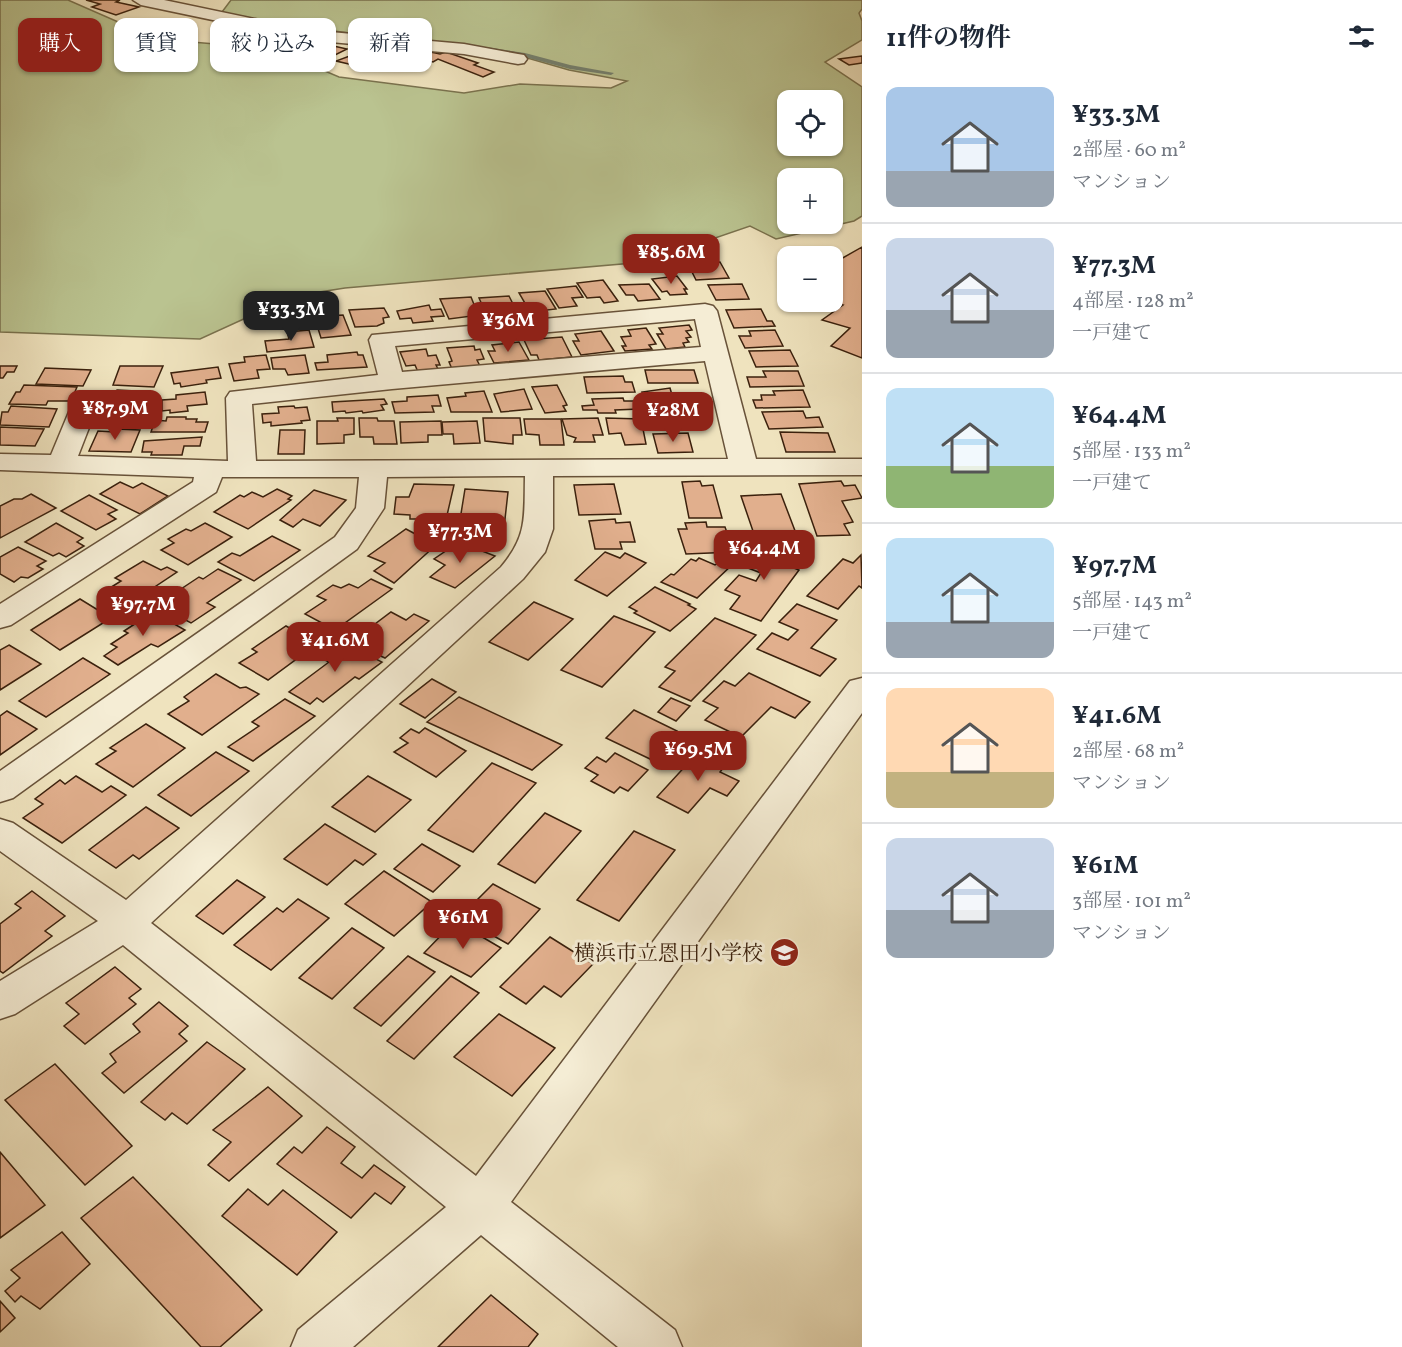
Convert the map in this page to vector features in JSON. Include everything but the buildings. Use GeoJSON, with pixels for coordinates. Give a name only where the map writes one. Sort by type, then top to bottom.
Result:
{"type":"FeatureCollection","features":[{"type":"Feature","properties":{"kind":"street"},"geometry":{"type":"LineString","coordinates":[[141,0],[308,35],[464,49],[518,59]]}},
{"type":"Feature","properties":{"kind":"street"},"geometry":{"type":"LineString","coordinates":[[393,381],[381,340],[705,311],[744,468]]}},
{"type":"Feature","properties":{"kind":"street"},"geometry":{"type":"LineString","coordinates":[[242,468],[239,398],[393,381],[715,352]]}},
{"type":"Feature","properties":{"kind":"street"},"geometry":{"type":"LineString","coordinates":[[61,464],[81,415],[106,423]]}},
{"type":"Feature","properties":{"kind":"street"},"geometry":{"type":"LineString","coordinates":[[0,462],[210,469],[862,467]]}},
{"type":"Feature","properties":{"kind":"street"},"geometry":{"type":"LineString","coordinates":[[0,618],[206,486],[210,469]]}},
{"type":"Feature","properties":{"kind":"street"},"geometry":{"type":"LineString","coordinates":[[0,789],[346,543],[370,508],[374,469]]}},
{"type":"Feature","properties":{"kind":"street"},"geometry":{"type":"LineString","coordinates":[[0,1002],[125,924],[512,573],[530,552],[538,529],[539,469]]}},
{"type":"Feature","properties":{"kind":"street"},"geometry":{"type":"LineString","coordinates":[[316,1347],[481,1206],[862,689]]}},
{"type":"Feature","properties":{"kind":"street"},"geometry":{"type":"LineString","coordinates":[[0,832],[114,912],[125,924],[657,1347]]}},
{"type":"Feature","properties":{"kind":"green space"},"geometry":{"type":"Polygon","coordinates":[[[0,0],[68,0],[114,20],[114,72],[198,72],[198,43],[210,44],[210,72],[327,72],[339,77],[464,93],[520,84],[611,88],[627,81],[569,70],[517,55],[432,44],[432,18],[348,18],[348,33],[336,31],[336,18],[219,16],[231,0],[862,0],[862,9],[859,13],[862,21],[862,40],[825,62],[862,87],[862,216],[854,221],[843,224],[843,168],[777,168],[777,234],[798,234],[776,239],[750,226],[645,262],[345,288],[294,296],[200,339],[0,332],[0,0]]]}},
{"type":"Feature","properties":{"kind":"waterway"},"geometry":{"type":"LineString","coordinates":[[486,49],[525,55],[570,67],[611,73]]}},
{"type":"Feature","properties":{"kind":"place","name":"横浜市立恩田小学校"},"geometry":{"type":"Point","coordinates":[784,953]}}]}
